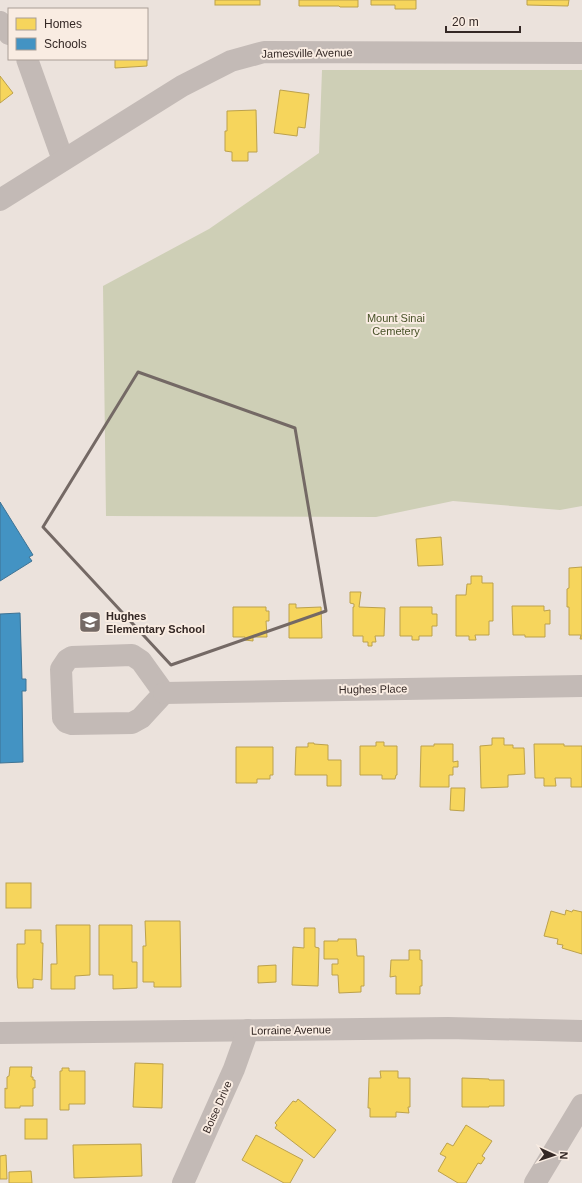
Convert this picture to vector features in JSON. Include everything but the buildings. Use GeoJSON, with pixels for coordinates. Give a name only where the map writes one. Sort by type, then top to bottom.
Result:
{"type":"FeatureCollection","features":[{"type":"Feature","properties":{"kind":"street"},"geometry":{"type":"LineString","coordinates":[[0,22],[8,33]]}},
{"type":"Feature","properties":{"kind":"street","name":"Jamesville Avenue"},"geometry":{"type":"LineString","coordinates":[[0,200],[182,86],[231,60],[264,52],[582,53]]}},
{"type":"Feature","properties":{"kind":"street"},"geometry":{"type":"LineString","coordinates":[[27,60],[63,160]]}},
{"type":"Feature","properties":{"kind":"street"},"geometry":{"type":"LineString","coordinates":[[132,656],[141,661],[164,693],[141,718],[132,723],[72,724],[66,722],[63,718],[61,670],[67,660],[72,657],[132,656]]}},
{"type":"Feature","properties":{"kind":"street","name":"Hughes Place"},"geometry":{"type":"LineString","coordinates":[[164,693],[582,686]]}},
{"type":"Feature","properties":{"kind":"street","name":"Lorraine Avenue"},"geometry":{"type":"LineString","coordinates":[[0,1033],[448,1028],[582,1031]]}},
{"type":"Feature","properties":{"kind":"street","name":"Boise Drive"},"geometry":{"type":"LineString","coordinates":[[183,1183],[234,1069],[248,1030]]}},
{"type":"Feature","properties":{"kind":"street"},"geometry":{"type":"LineString","coordinates":[[534,1183],[582,1105]]}},
{"type":"Feature","properties":{"kind":"highlighted area"},"geometry":{"type":"Polygon","coordinates":[[[138,372],[295,428],[326,611],[171,665],[43,527],[138,372]]]}},
{"type":"Feature","properties":{"kind":"green space","name":"Mount Sinai Cemetery"},"geometry":{"type":"Polygon","coordinates":[[[322,70],[582,70],[582,506],[560,510],[453,501],[376,517],[106,516],[103,286],[209,229],[319,153],[322,70]]]}},
{"type":"Feature","properties":{"kind":"place","name":"Hughes Elementary School"},"geometry":{"type":"Point","coordinates":[90,622]}}]}
